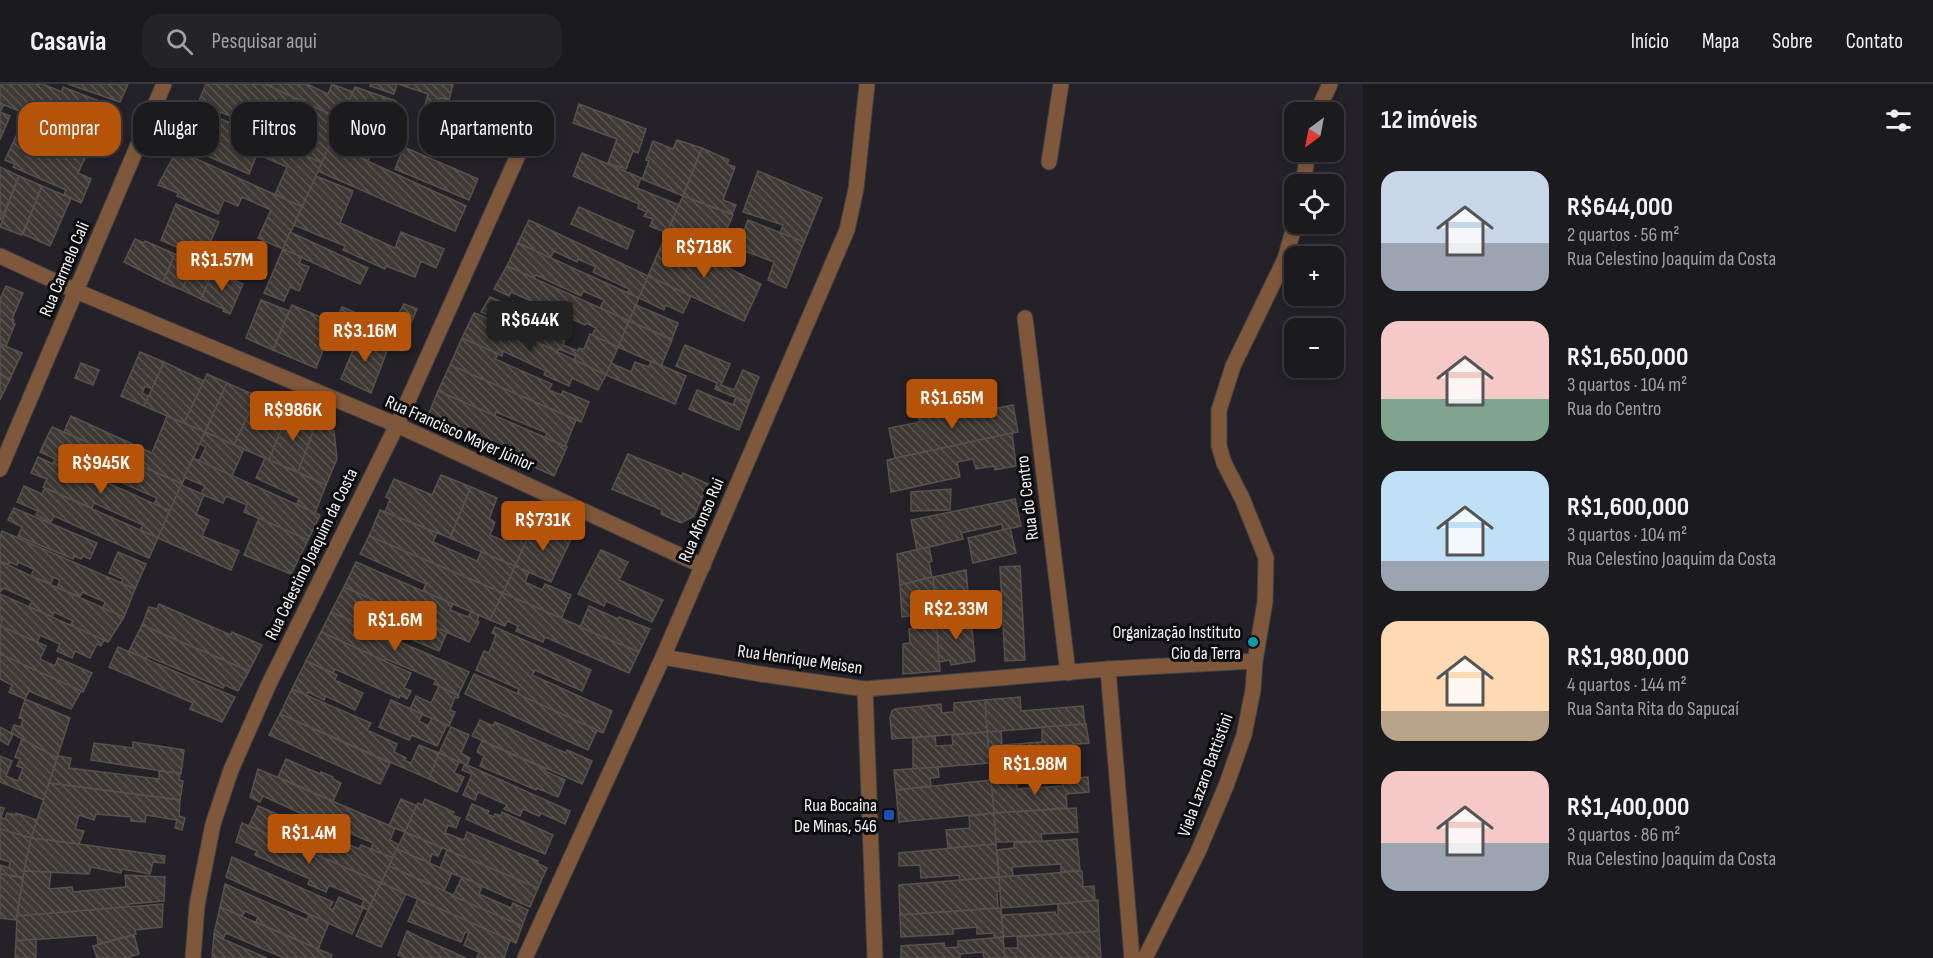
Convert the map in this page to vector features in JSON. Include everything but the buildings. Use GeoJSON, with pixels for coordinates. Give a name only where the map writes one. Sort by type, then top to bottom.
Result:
{"type":"FeatureCollection","features":[{"type":"Feature","properties":{"kind":"street","name":"Rua Carmelo Cali"},"geometry":{"type":"LineString","coordinates":[[0,469],[164,84]]}},
{"type":"Feature","properties":{"kind":"street","name":"Rua Afonso Rui"},"geometry":{"type":"LineString","coordinates":[[525,958],[663,657],[847,230],[856,189],[867,84]]}},
{"type":"Feature","properties":{"kind":"street"},"geometry":{"type":"LineString","coordinates":[[1049,162],[1061,84]]}},
{"type":"Feature","properties":{"kind":"street"},"geometry":{"type":"LineString","coordinates":[[1322,102],[1330,84]]}},
{"type":"Feature","properties":{"kind":"street","name":"Rua Celestino Joaquim da Costa"},"geometry":{"type":"LineString","coordinates":[[193,958],[197,905],[213,824],[231,770],[268,686],[397,425],[518,156]]}},
{"type":"Feature","properties":{"kind":"street","name":"Viela Lazaro Battistini"},"geometry":{"type":"LineString","coordinates":[[1146,958],[1198,852],[1226,786],[1244,735],[1253,690],[1255,661],[1265,602],[1266,558],[1242,498],[1224,463],[1219,446],[1219,410],[1233,366],[1285,259],[1292,234]]}},
{"type":"Feature","properties":{"kind":"street","name":"Rua Francisco Mayer Júnior"},"geometry":{"type":"LineString","coordinates":[[0,256],[76,291],[397,425],[702,566]]}},
{"type":"Feature","properties":{"kind":"street","name":"Rua do Centro"},"geometry":{"type":"LineString","coordinates":[[1025,318],[1068,673]]}},
{"type":"Feature","properties":{"kind":"street","name":"Rua Henrique Meisen"},"geometry":{"type":"LineString","coordinates":[[663,657],[865,689],[1108,669],[1255,661]]}},
{"type":"Feature","properties":{"kind":"street"},"geometry":{"type":"LineString","coordinates":[[1108,669],[1132,958]]}},
{"type":"Feature","properties":{"kind":"street"},"geometry":{"type":"LineString","coordinates":[[865,689],[875,958]]}},
{"type":"Feature","properties":{"kind":"place","name":"Organização Instituto Cio da Terra"},"geometry":{"type":"Point","coordinates":[1253,642]}},
{"type":"Feature","properties":{"kind":"place","name":"Rua Bocaina De Minas, 546"},"geometry":{"type":"Point","coordinates":[889,815]}}]}
